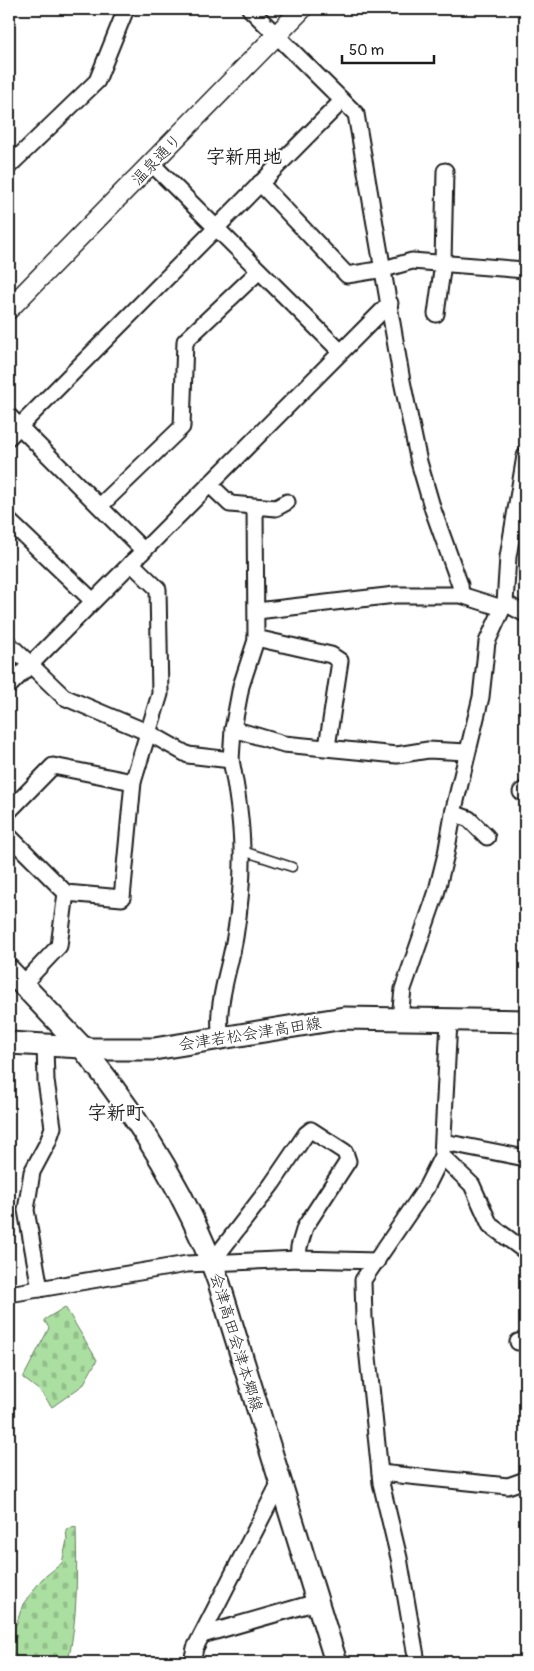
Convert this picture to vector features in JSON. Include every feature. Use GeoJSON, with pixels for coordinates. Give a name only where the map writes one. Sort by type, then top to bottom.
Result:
{"type":"FeatureCollection","features":[{"type":"Feature","properties":{"kind":"main road"},"geometry":{"type":"LineString","coordinates":[[16,977],[82,1048]]}},
{"type":"Feature","properties":{"kind":"main road","name":"会津若松会津高田線"},"geometry":{"type":"LineString","coordinates":[[9,1042],[110,1050],[154,1049],[344,1018],[525,1021]]}},
{"type":"Feature","properties":{"kind":"main road","name":"会津高田会津本郷線"},"geometry":{"type":"LineString","coordinates":[[82,1048],[134,1116],[169,1176],[212,1262],[336,1662]]}},
{"type":"Feature","properties":{"kind":"street"},"geometry":{"type":"LineString","coordinates":[[9,166],[97,81],[126,9]]}},
{"type":"Feature","properties":{"kind":"street"},"geometry":{"type":"LineString","coordinates":[[250,9],[356,114],[390,302],[402,381],[419,462],[433,510],[460,585],[461,595]]}},
{"type":"Feature","properties":{"kind":"street","name":"温泉通り"},"geometry":{"type":"LineString","coordinates":[[9,309],[302,9]]}},
{"type":"Feature","properties":{"kind":"street"},"geometry":{"type":"LineString","coordinates":[[143,550],[100,506],[12,427],[342,101]]}},
{"type":"Feature","properties":{"kind":"street"},"geometry":{"type":"LineString","coordinates":[[152,164],[340,351]]}},
{"type":"Feature","properties":{"kind":"street"},"geometry":{"type":"LineString","coordinates":[[436,314],[443,262],[445,171]]}},
{"type":"Feature","properties":{"kind":"street"},"geometry":{"type":"LineString","coordinates":[[260,183],[347,275],[384,269],[412,261],[525,270]]}},
{"type":"Feature","properties":{"kind":"street"},"geometry":{"type":"LineString","coordinates":[[100,506],[182,427],[185,341],[260,270]]}},
{"type":"Feature","properties":{"kind":"street"},"geometry":{"type":"LineString","coordinates":[[9,686],[390,302]]}},
{"type":"Feature","properties":{"kind":"street"},"geometry":{"type":"LineString","coordinates":[[400,1018],[403,989],[436,894],[480,697],[487,642],[503,606],[509,549],[525,456]]}},
{"type":"Feature","properties":{"kind":"street"},"geometry":{"type":"LineString","coordinates":[[209,484],[226,502],[255,507],[276,508],[286,502]]}},
{"type":"Feature","properties":{"kind":"street"},"geometry":{"type":"LineString","coordinates":[[220,1038],[219,1012],[235,938],[242,885],[243,851],[240,805],[231,760],[233,729],[241,686],[256,638],[255,507]]}},
{"type":"Feature","properties":{"kind":"street"},"geometry":{"type":"LineString","coordinates":[[9,521],[93,602]]}},
{"type":"Feature","properties":{"kind":"street"},"geometry":{"type":"LineString","coordinates":[[9,836],[66,893],[122,898],[133,782],[160,694],[158,589],[131,563]]}},
{"type":"Feature","properties":{"kind":"street"},"geometry":{"type":"LineString","coordinates":[[257,611],[395,595],[461,595],[525,614]]}},
{"type":"Feature","properties":{"kind":"street"},"geometry":{"type":"LineString","coordinates":[[256,638],[331,655],[340,661],[327,747]]}},
{"type":"Feature","properties":{"kind":"street"},"geometry":{"type":"LineString","coordinates":[[9,644],[64,697],[149,733],[188,754],[231,760]]}},
{"type":"Feature","properties":{"kind":"street"},"geometry":{"type":"LineString","coordinates":[[233,729],[284,744],[397,755],[428,750],[467,752]]}},
{"type":"Feature","properties":{"kind":"street"},"geometry":{"type":"LineString","coordinates":[[9,811],[53,766],[133,782]]}},
{"type":"Feature","properties":{"kind":"street"},"geometry":{"type":"LineString","coordinates":[[453,813],[469,819],[487,837]]}},
{"type":"Feature","properties":{"kind":"street"},"geometry":{"type":"LineString","coordinates":[[16,977],[59,946],[66,893]]}},
{"type":"Feature","properties":{"kind":"street"},"geometry":{"type":"LineString","coordinates":[[417,1662],[399,1558],[380,1474],[364,1319],[364,1280],[426,1188],[443,1149],[449,1021]]}},
{"type":"Feature","properties":{"kind":"street"},"geometry":{"type":"LineString","coordinates":[[40,1289],[26,1210],[32,1172],[48,1142],[53,1127],[46,1081],[45,1045]]}},
{"type":"Feature","properties":{"kind":"street"},"geometry":{"type":"LineString","coordinates":[[212,1262],[272,1184],[306,1134],[311,1130],[345,1152],[348,1161],[305,1227],[299,1247],[298,1259]]}},
{"type":"Feature","properties":{"kind":"street"},"geometry":{"type":"LineString","coordinates":[[443,1149],[525,1158]]}},
{"type":"Feature","properties":{"kind":"street"},"geometry":{"type":"LineString","coordinates":[[443,1149],[472,1185],[490,1225],[525,1251]]}},
{"type":"Feature","properties":{"kind":"street"},"geometry":{"type":"LineString","coordinates":[[9,1294],[187,1264],[298,1259],[377,1261]]}},
{"type":"Feature","properties":{"kind":"street"},"geometry":{"type":"LineString","coordinates":[[380,1474],[508,1486],[525,1480]]}},
{"type":"Feature","properties":{"kind":"street"},"geometry":{"type":"LineString","coordinates":[[192,1662],[195,1648],[280,1482]]}},
{"type":"Feature","properties":{"kind":"street"},"geometry":{"type":"LineString","coordinates":[[202,1635],[317,1602]]}},
{"type":"Feature","properties":{"kind":"lane"},"geometry":{"type":"LineString","coordinates":[[243,851],[292,867]]}},
{"type":"Feature","properties":{"kind":"green space"},"geometry":{"type":"Polygon","coordinates":[[[65,1307],[97,1360],[83,1385],[52,1407],[40,1391],[23,1378],[49,1328],[44,1320],[65,1307]]]}},
{"type":"Feature","properties":{"kind":"green space"},"geometry":{"type":"Polygon","coordinates":[[[76,1527],[77,1578],[75,1612],[68,1662],[9,1662],[9,1625],[16,1625],[23,1604],[42,1579],[62,1563],[67,1540],[66,1529],[76,1527]]]}},
{"type":"Feature","properties":{"kind":"district","name":"字新用地"},"geometry":{"type":"Point","coordinates":[244,156]}},
{"type":"Feature","properties":{"kind":"district","name":"字新町"},"geometry":{"type":"Point","coordinates":[116,1112]}}]}
